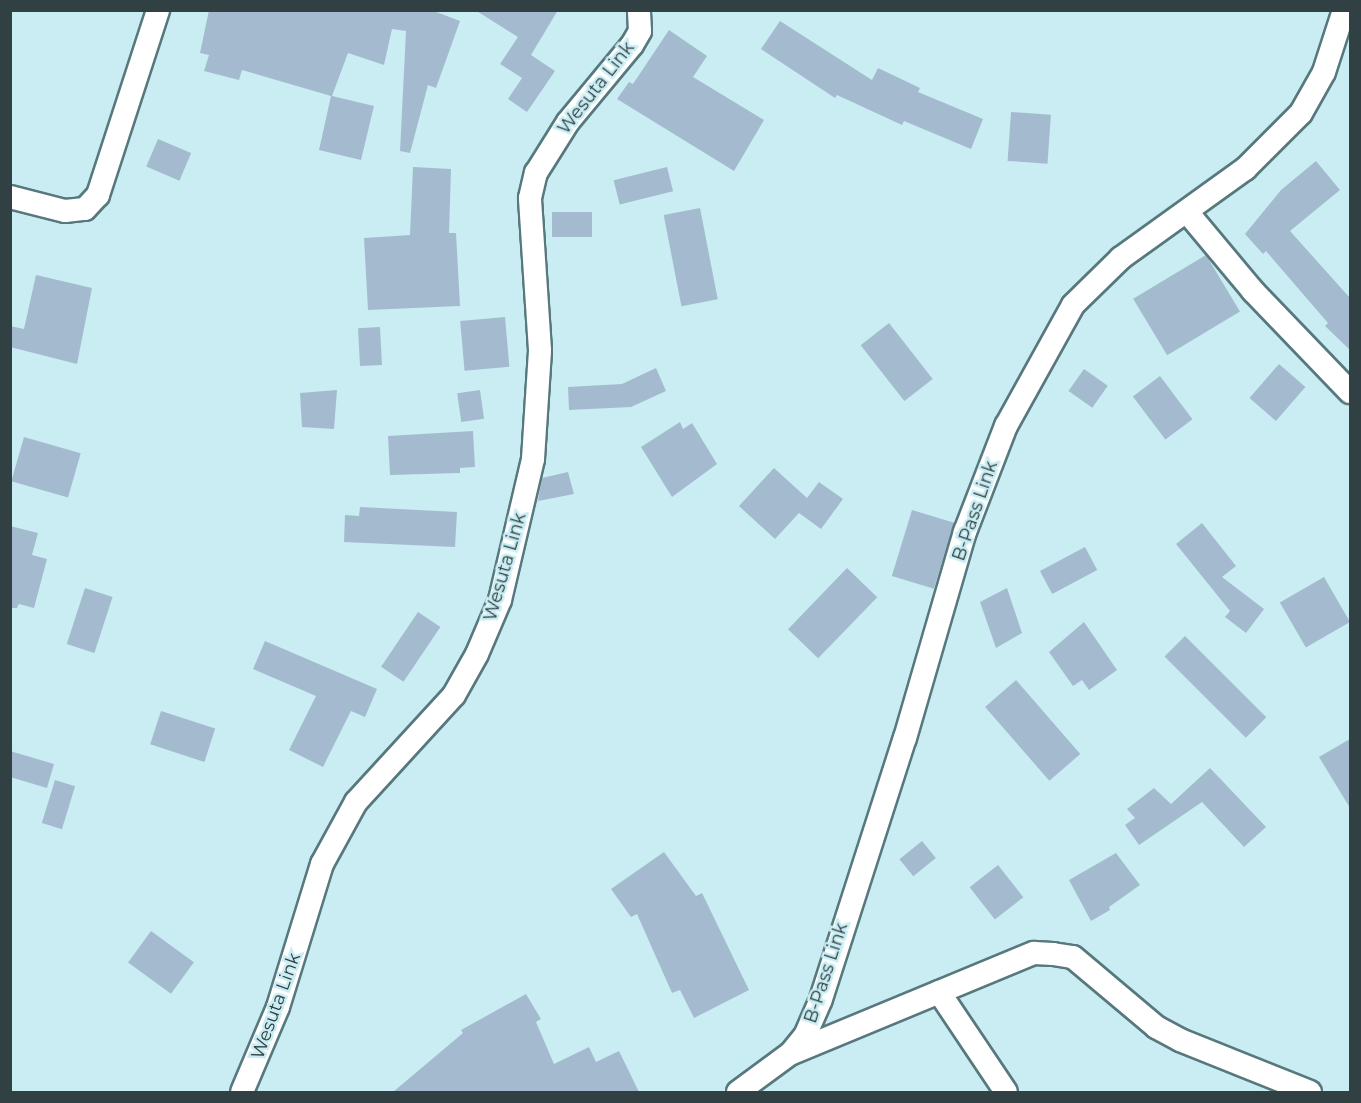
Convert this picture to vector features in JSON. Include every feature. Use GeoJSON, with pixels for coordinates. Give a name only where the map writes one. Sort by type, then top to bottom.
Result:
{"type":"FeatureCollection","features":[{"type":"Feature","properties":{"kind":"street"},"geometry":{"type":"LineString","coordinates":[[10,197],[65,211],[85,209],[98,195],[158,10]]}},
{"type":"Feature","properties":{"kind":"street","name":"Wesuta Link"},"geometry":{"type":"LineString","coordinates":[[242,1092],[278,1007],[322,864],[356,801],[454,695],[477,654],[500,600],[532,459],[540,350],[530,198],[536,172],[568,122],[632,45],[640,32],[639,10]]}},
{"type":"Feature","properties":{"kind":"street","name":"B-Pass Link"},"geometry":{"type":"LineString","coordinates":[[738,1092],[791,1053],[805,1036],[821,999],[912,716],[965,532],[1006,426],[1073,305],[1121,258],[1245,169],[1301,113],[1324,72],[1344,10]]}},
{"type":"Feature","properties":{"kind":"street"},"geometry":{"type":"LineString","coordinates":[[1187,212],[1253,291],[1350,392]]}},
{"type":"Feature","properties":{"kind":"street"},"geometry":{"type":"LineString","coordinates":[[791,1053],[1034,953],[1073,957],[1172,1036],[1310,1092]]}},
{"type":"Feature","properties":{"kind":"street"},"geometry":{"type":"LineString","coordinates":[[939,992],[1006,1092]]}},
{"type":"Feature","properties":{"kind":"building"},"geometry":{"type":"Polygon","coordinates":[[[209,10],[431,10],[460,21],[436,88],[428,85],[410,153],[400,151],[406,31],[392,29],[384,65],[348,53],[332,96],[374,106],[361,160],[319,150],[331,96],[242,70],[239,80],[204,71],[209,55],[200,53],[209,10]]]}},
{"type":"Feature","properties":{"kind":"building"},"geometry":{"type":"Polygon","coordinates":[[[475,10],[558,10],[531,55],[555,71],[527,112],[508,99],[522,78],[500,64],[518,37],[475,10]]]}},
{"type":"Feature","properties":{"kind":"building"},"geometry":{"type":"Polygon","coordinates":[[[780,21],[872,80],[878,68],[920,88],[918,92],[983,119],[971,149],[904,121],[902,125],[837,95],[835,98],[761,49],[780,21]]]}},
{"type":"Feature","properties":{"kind":"building"},"geometry":{"type":"Polygon","coordinates":[[[669,30],[707,56],[693,77],[764,120],[734,171],[617,99],[629,82],[633,84],[669,30]]]}},
{"type":"Feature","properties":{"kind":"building"},"geometry":{"type":"Polygon","coordinates":[[[1011,112],[1051,115],[1047,164],[1008,161],[1011,112]]]}},
{"type":"Feature","properties":{"kind":"building"},"geometry":{"type":"Polygon","coordinates":[[[158,139],[191,153],[179,181],[146,167],[158,139]]]}},
{"type":"Feature","properties":{"kind":"building"},"geometry":{"type":"Polygon","coordinates":[[[1316,161],[1340,190],[1290,231],[1350,298],[1350,350],[1325,326],[1328,323],[1266,251],[1263,254],[1245,234],[1281,190],[1316,161]]]}},
{"type":"Feature","properties":{"kind":"building"},"geometry":{"type":"Polygon","coordinates":[[[413,167],[451,169],[449,233],[456,233],[460,306],[368,310],[364,238],[410,235],[413,167]]]}},
{"type":"Feature","properties":{"kind":"building"},"geometry":{"type":"Polygon","coordinates":[[[667,167],[673,191],[620,205],[614,180],[667,167]]]}},
{"type":"Feature","properties":{"kind":"building"},"geometry":{"type":"Polygon","coordinates":[[[700,208],[718,299],[681,306],[664,215],[700,208]]]}},
{"type":"Feature","properties":{"kind":"building"},"geometry":{"type":"Polygon","coordinates":[[[552,212],[592,212],[592,237],[552,237],[552,212]]]}},
{"type":"Feature","properties":{"kind":"building"},"geometry":{"type":"Polygon","coordinates":[[[1206,255],[1240,312],[1167,355],[1133,299],[1206,255]]]}},
{"type":"Feature","properties":{"kind":"building"},"geometry":{"type":"Polygon","coordinates":[[[36,275],[92,288],[77,364],[10,347],[10,326],[24,329],[36,275]]]}},
{"type":"Feature","properties":{"kind":"building"},"geometry":{"type":"Polygon","coordinates":[[[505,317],[509,367],[465,371],[460,321],[505,317]]]}},
{"type":"Feature","properties":{"kind":"building"},"geometry":{"type":"Polygon","coordinates":[[[889,323],[933,379],[904,401],[861,345],[889,323]]]}},
{"type":"Feature","properties":{"kind":"building"},"geometry":{"type":"Polygon","coordinates":[[[380,327],[382,365],[360,366],[358,328],[380,327]]]}},
{"type":"Feature","properties":{"kind":"building"},"geometry":{"type":"Polygon","coordinates":[[[1279,364],[1305,387],[1276,421],[1249,398],[1279,364]]]}},
{"type":"Feature","properties":{"kind":"building"},"geometry":{"type":"Polygon","coordinates":[[[656,368],[666,391],[631,407],[569,410],[568,387],[622,384],[656,368]]]}},
{"type":"Feature","properties":{"kind":"building"},"geometry":{"type":"Polygon","coordinates":[[[1084,369],[1108,386],[1092,408],[1069,391],[1084,369]]]}},
{"type":"Feature","properties":{"kind":"building"},"geometry":{"type":"Polygon","coordinates":[[[1160,376],[1192,419],[1165,440],[1133,396],[1160,376]]]}},
{"type":"Feature","properties":{"kind":"building"},"geometry":{"type":"Polygon","coordinates":[[[337,390],[334,429],[302,427],[300,393],[337,390]]]}},
{"type":"Feature","properties":{"kind":"building"},"geometry":{"type":"Polygon","coordinates":[[[480,390],[484,419],[461,422],[457,393],[480,390]]]}},
{"type":"Feature","properties":{"kind":"building"},"geometry":{"type":"Polygon","coordinates":[[[680,422],[683,429],[692,423],[717,464],[672,497],[641,447],[680,422]]]}},
{"type":"Feature","properties":{"kind":"building"},"geometry":{"type":"Polygon","coordinates":[[[473,431],[475,467],[460,468],[460,473],[390,475],[388,436],[473,431]]]}},
{"type":"Feature","properties":{"kind":"building"},"geometry":{"type":"Polygon","coordinates":[[[24,437],[81,453],[68,497],[11,481],[24,437]]]}},
{"type":"Feature","properties":{"kind":"building"},"geometry":{"type":"Polygon","coordinates":[[[774,468],[807,498],[819,482],[843,499],[821,529],[799,513],[775,539],[739,506],[774,468]]]}},
{"type":"Feature","properties":{"kind":"building"},"geometry":{"type":"Polygon","coordinates":[[[568,472],[574,494],[538,501],[542,478],[568,472]]]}},
{"type":"Feature","properties":{"kind":"building"},"geometry":{"type":"Polygon","coordinates":[[[360,507],[457,512],[455,547],[344,542],[345,515],[359,516],[360,507]]]}},
{"type":"Feature","properties":{"kind":"building"},"geometry":{"type":"Polygon","coordinates":[[[912,510],[954,523],[934,589],[892,576],[912,510]]]}},
{"type":"Feature","properties":{"kind":"building"},"geometry":{"type":"Polygon","coordinates":[[[1202,523],[1236,566],[1222,577],[1264,609],[1246,633],[1225,617],[1230,611],[1176,544],[1202,523]]]}},
{"type":"Feature","properties":{"kind":"building"},"geometry":{"type":"Polygon","coordinates":[[[10,526],[38,533],[32,555],[47,559],[34,608],[19,604],[17,608],[10,608],[10,526]]]}},
{"type":"Feature","properties":{"kind":"building"},"geometry":{"type":"Polygon","coordinates":[[[1085,547],[1097,570],[1052,594],[1040,571],[1085,547]]]}},
{"type":"Feature","properties":{"kind":"building"},"geometry":{"type":"Polygon","coordinates":[[[847,568],[877,597],[818,658],[788,629],[847,568]]]}},
{"type":"Feature","properties":{"kind":"building"},"geometry":{"type":"Polygon","coordinates":[[[1324,577],[1350,622],[1306,648],[1280,602],[1324,577]]]}},
{"type":"Feature","properties":{"kind":"building"},"geometry":{"type":"Polygon","coordinates":[[[85,588],[113,597],[94,653],[67,644],[85,588]]]}},
{"type":"Feature","properties":{"kind":"building"},"geometry":{"type":"Polygon","coordinates":[[[1007,588],[1022,633],[996,648],[980,602],[1007,588]]]}},
{"type":"Feature","properties":{"kind":"building"},"geometry":{"type":"Polygon","coordinates":[[[418,612],[440,627],[403,682],[381,667],[418,612]]]}},
{"type":"Feature","properties":{"kind":"building"},"geometry":{"type":"Polygon","coordinates":[[[1084,622],[1117,670],[1089,690],[1082,680],[1073,686],[1049,652],[1084,622]]]}},
{"type":"Feature","properties":{"kind":"building"},"geometry":{"type":"Polygon","coordinates":[[[1185,636],[1266,717],[1246,738],[1164,657],[1185,636]]]}},
{"type":"Feature","properties":{"kind":"building"},"geometry":{"type":"Polygon","coordinates":[[[265,641],[377,689],[365,717],[351,711],[323,767],[289,750],[316,696],[253,669],[265,641]]]}},
{"type":"Feature","properties":{"kind":"building"},"geometry":{"type":"Polygon","coordinates":[[[1016,680],[1080,754],[1049,781],[985,707],[1016,680]]]}},
{"type":"Feature","properties":{"kind":"building"},"geometry":{"type":"Polygon","coordinates":[[[161,711],[215,729],[204,762],[150,744],[161,711]]]}},
{"type":"Feature","properties":{"kind":"building"},"geometry":{"type":"Polygon","coordinates":[[[1350,739],[1350,808],[1319,757],[1350,739]]]}},
{"type":"Feature","properties":{"kind":"building"},"geometry":{"type":"Polygon","coordinates":[[[10,751],[54,764],[47,788],[10,777],[10,751]]]}},
{"type":"Feature","properties":{"kind":"building"},"geometry":{"type":"Polygon","coordinates":[[[1210,768],[1266,827],[1244,847],[1202,802],[1139,845],[1125,825],[1135,818],[1127,809],[1154,788],[1171,804],[1210,768]]]}},
{"type":"Feature","properties":{"kind":"building"},"geometry":{"type":"Polygon","coordinates":[[[55,780],[75,786],[62,829],[42,823],[55,780]]]}},
{"type":"Feature","properties":{"kind":"building"},"geometry":{"type":"Polygon","coordinates":[[[922,841],[936,858],[913,876],[899,859],[922,841]]]}},
{"type":"Feature","properties":{"kind":"building"},"geometry":{"type":"Polygon","coordinates":[[[664,852],[696,896],[702,893],[749,990],[694,1018],[680,990],[672,993],[637,914],[631,917],[611,889],[664,852]]]}},
{"type":"Feature","properties":{"kind":"building"},"geometry":{"type":"Polygon","coordinates":[[[1116,853],[1140,885],[1109,907],[1110,910],[1091,921],[1069,880],[1116,853]]]}},
{"type":"Feature","properties":{"kind":"building"},"geometry":{"type":"Polygon","coordinates":[[[998,865],[1023,897],[995,919],[970,887],[998,865]]]}},
{"type":"Feature","properties":{"kind":"building"},"geometry":{"type":"Polygon","coordinates":[[[151,931],[194,962],[171,994],[128,963],[151,931]]]}},
{"type":"Feature","properties":{"kind":"building"},"geometry":{"type":"Polygon","coordinates":[[[526,994],[541,1019],[536,1022],[554,1064],[589,1047],[596,1062],[619,1051],[639,1092],[393,1092],[463,1033],[461,1030],[526,994]]]}}]}
